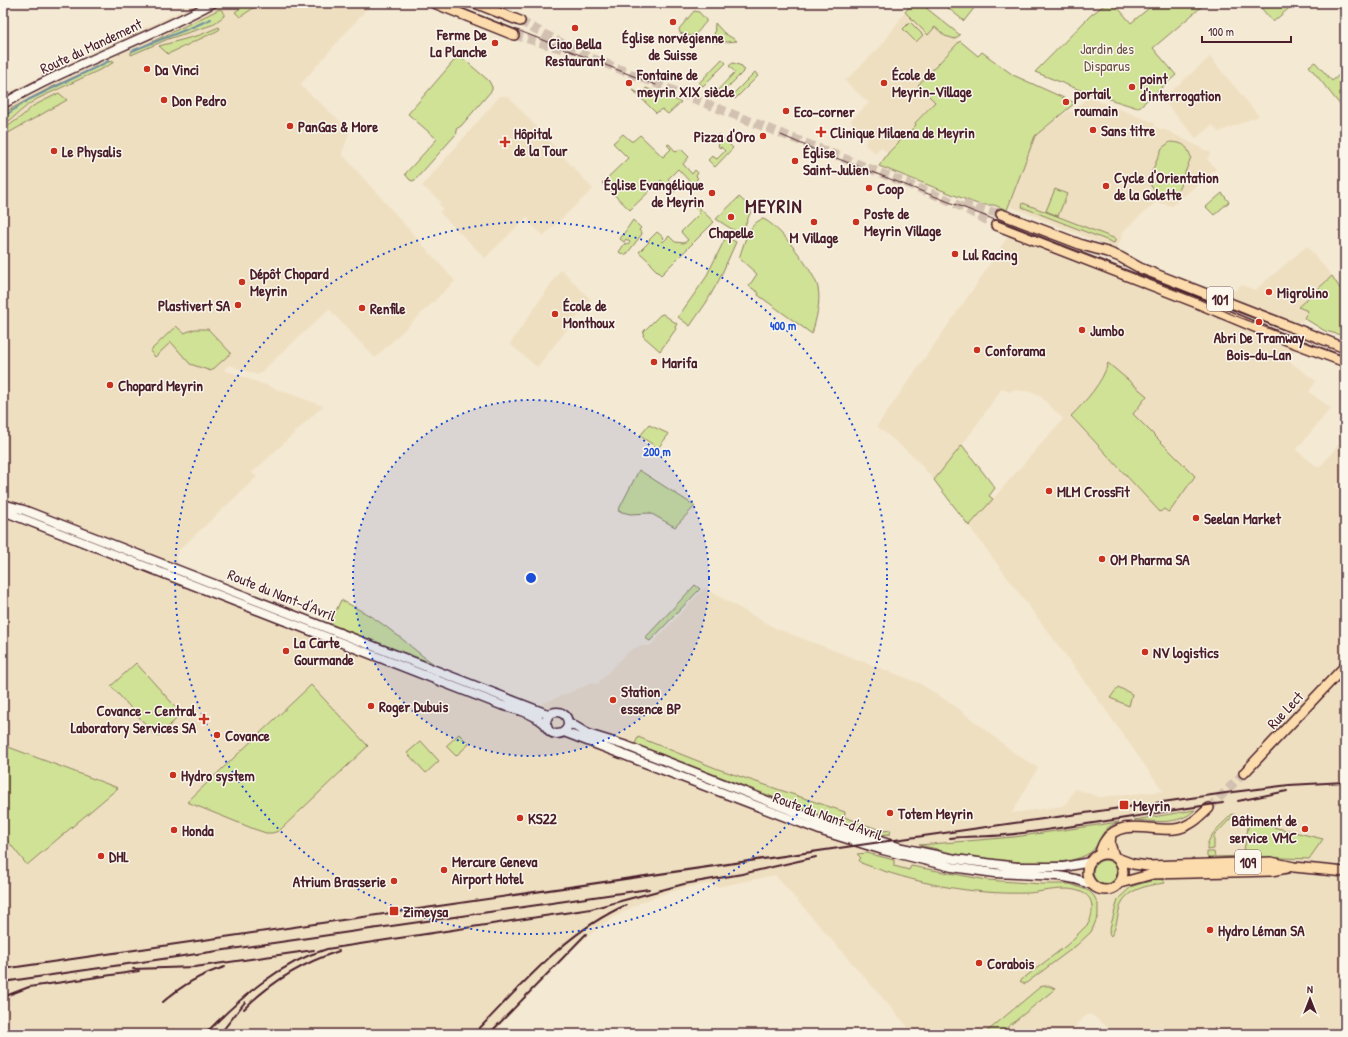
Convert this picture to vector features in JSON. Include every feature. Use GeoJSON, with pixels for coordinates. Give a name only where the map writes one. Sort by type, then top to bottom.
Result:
{"type":"FeatureCollection","features":[{"type":"Feature","properties":{"kind":"main road","name":"Route du Mandement"},"geometry":{"type":"LineString","coordinates":[[3,104],[46,81],[173,24],[213,3]]}},
{"type":"Feature","properties":{"kind":"main road"},"geometry":{"type":"LineString","coordinates":[[434,3],[514,35]]}},
{"type":"Feature","properties":{"kind":"main road"},"geometry":{"type":"LineString","coordinates":[[475,3],[520,21]]}},
{"type":"Feature","properties":{"kind":"main road","name":"101"},"geometry":{"type":"LineString","coordinates":[[1001,214],[1082,245],[1113,254],[1140,268],[1345,348]]}},
{"type":"Feature","properties":{"kind":"main road","name":"101"},"geometry":{"type":"LineString","coordinates":[[996,225],[1345,362]]}},
{"type":"Feature","properties":{"kind":"main road","name":"Route du Nant-d'Avril"},"geometry":{"type":"LineString","coordinates":[[3,504],[24,510],[550,715]]}},
{"type":"Feature","properties":{"kind":"main road","name":"Route du Nant-d'Avril"},"geometry":{"type":"LineString","coordinates":[[3,511],[501,705],[529,714],[542,721],[546,726]]}},
{"type":"Feature","properties":{"kind":"main road","name":"Rue Lect"},"geometry":{"type":"LineString","coordinates":[[1244,773],[1345,666]]}},
{"type":"Feature","properties":{"kind":"main road"},"geometry":{"type":"LineString","coordinates":[[558,712],[565,715],[568,722],[564,732],[555,734],[546,726],[547,718],[558,712]]}},
{"type":"Feature","properties":{"kind":"main road","name":"Route du Nant-d'Avril"},"geometry":{"type":"LineString","coordinates":[[568,722],[588,734],[627,746],[829,825],[902,848],[955,859],[1017,867],[1064,867],[1090,862]]}},
{"type":"Feature","properties":{"kind":"main road","name":"Route du Nant-d'Avril"},"geometry":{"type":"LineString","coordinates":[[564,732],[818,829],[883,850],[952,867],[995,873],[1059,876],[1075,879],[1092,885]]}},
{"type":"Feature","properties":{"kind":"main road"},"geometry":{"type":"LineString","coordinates":[[1111,834],[1110,844],[1116,857],[1121,862],[1123,870],[1120,883],[1115,887],[1106,890],[1092,885],[1087,874],[1090,862],[1099,855],[1105,841],[1111,834],[1121,828],[1131,827],[1164,829],[1179,828],[1190,824],[1209,808]]}},
{"type":"Feature","properties":{"kind":"main road"},"geometry":{"type":"LineString","coordinates":[[1099,855],[1106,854],[1116,857]]}},
{"type":"Feature","properties":{"kind":"main road","name":"109"},"geometry":{"type":"LineString","coordinates":[[1116,857],[1133,864],[1148,866],[1271,862],[1294,867],[1345,872]]}},
{"type":"Feature","properties":{"kind":"main road","name":"109"},"geometry":{"type":"LineString","coordinates":[[1120,883],[1153,874],[1271,871],[1294,867]]}},
{"type":"Feature","properties":{"kind":"shaded area"},"geometry":{"type":"Polygon","coordinates":[[[198,3],[372,3],[300,85],[350,130],[342,154],[455,281],[375,358],[329,309],[258,375],[229,365],[224,370],[323,406],[252,473],[257,477],[179,550],[176,557],[178,563],[181,566],[539,705],[592,683],[597,684],[629,651],[639,646],[650,646],[704,588],[775,628],[919,683],[955,706],[1017,755],[1038,768],[1012,813],[1062,806],[1067,802],[1075,789],[1100,797],[1163,791],[1090,688],[969,526],[1063,419],[1039,395],[1032,392],[1013,390],[1009,392],[1002,388],[966,440],[934,480],[913,456],[877,426],[974,288],[1010,233],[1296,348],[1289,361],[1316,381],[1309,392],[1331,408],[1296,450],[1319,468],[1345,437],[1345,477],[1336,487],[1345,495],[1345,1034],[1117,1034],[1090,1014],[1083,1018],[1070,1034],[914,1034],[775,875],[718,887],[710,884],[684,888],[640,903],[616,916],[575,947],[492,1034],[3,1034],[3,95],[198,3]],[[1108,364],[1092,393],[1071,417],[1160,512],[1164,509],[1168,512],[1171,510],[1195,476],[1133,414],[1146,396],[1108,364]]]}},
{"type":"Feature","properties":{"kind":"shaded area","name":"École de Meyrin-Village"},"geometry":{"type":"Polygon","coordinates":[[[905,12],[928,34],[935,27],[945,36],[960,41],[919,85],[935,102],[915,122],[917,124],[887,153],[881,147],[875,153],[865,145],[867,137],[850,121],[869,103],[845,81],[882,45],[905,12]]]}},
{"type":"Feature","properties":{"kind":"shaded area"},"geometry":{"type":"Polygon","coordinates":[[[1210,57],[1259,116],[1219,132],[1212,125],[1196,138],[1162,99],[1210,57]]]}},
{"type":"Feature","properties":{"kind":"shaded area","name":"Hôpital de la Tour"},"geometry":{"type":"Polygon","coordinates":[[[500,96],[509,97],[593,189],[543,236],[529,222],[528,216],[485,258],[439,212],[443,209],[439,204],[441,202],[422,186],[500,96]]]}},
{"type":"Feature","properties":{"kind":"shaded area","name":"Cycle d'Orientation de la Golette"},"geometry":{"type":"Polygon","coordinates":[[[1088,97],[1155,123],[1154,127],[1168,131],[1211,153],[1207,159],[1216,169],[1172,206],[1156,202],[1124,230],[1117,250],[1009,206],[1035,136],[1068,111],[1072,112],[1088,97]]]}},
{"type":"Feature","properties":{"kind":"shaded area"},"geometry":{"type":"Polygon","coordinates":[[[1307,246],[1332,276],[1298,307],[1308,311],[1302,321],[1297,323],[1222,294],[1236,290],[1241,285],[1255,290],[1307,246]]]}},
{"type":"Feature","properties":{"kind":"shaded area","name":"École de Monthoux"},"geometry":{"type":"Polygon","coordinates":[[[561,269],[591,300],[537,367],[510,344],[561,269]]]}},
{"type":"Feature","properties":{"kind":"green space"},"geometry":{"type":"Polygon","coordinates":[[[247,3],[261,3],[240,17],[235,12],[247,3]]]}},
{"type":"Feature","properties":{"kind":"green space"},"geometry":{"type":"Polygon","coordinates":[[[920,3],[960,35],[955,39],[945,36],[935,27],[928,35],[905,12],[912,4],[920,3]]]}},
{"type":"Feature","properties":{"kind":"green space"},"geometry":{"type":"Polygon","coordinates":[[[942,3],[978,3],[964,21],[942,3]]]}},
{"type":"Feature","properties":{"kind":"green space","name":"Jardin des Disparus"},"geometry":{"type":"Polygon","coordinates":[[[1107,3],[1114,3],[1131,23],[1155,3],[1206,3],[1153,48],[1176,75],[1138,108],[1080,90],[1035,72],[1091,15],[1107,3]]]}},
{"type":"Feature","properties":{"kind":"green space"},"geometry":{"type":"Polygon","coordinates":[[[1257,3],[1295,3],[1273,22],[1257,3]]]}},
{"type":"Feature","properties":{"kind":"green space"},"geometry":{"type":"Polygon","coordinates":[[[220,9],[224,12],[224,16],[212,25],[168,39],[131,55],[131,52],[220,9]]]}},
{"type":"Feature","properties":{"kind":"green space"},"geometry":{"type":"Polygon","coordinates":[[[694,11],[699,12],[706,22],[693,35],[690,36],[680,33],[679,29],[694,11]]]}},
{"type":"Feature","properties":{"kind":"green space"},"geometry":{"type":"Polygon","coordinates":[[[910,22],[923,35],[916,42],[903,29],[910,22]]]}},
{"type":"Feature","properties":{"kind":"green space"},"geometry":{"type":"Polygon","coordinates":[[[715,23],[724,33],[737,41],[715,43],[715,23]]]}},
{"type":"Feature","properties":{"kind":"green space"},"geometry":{"type":"Polygon","coordinates":[[[219,27],[220,29],[217,31],[168,54],[159,46],[200,35],[219,27]]]}},
{"type":"Feature","properties":{"kind":"green space"},"geometry":{"type":"Polygon","coordinates":[[[960,41],[978,56],[982,52],[1013,75],[1075,103],[1035,136],[1007,210],[994,205],[980,205],[879,166],[889,152],[916,125],[915,123],[935,102],[918,85],[960,41]]]}},
{"type":"Feature","properties":{"kind":"green space"},"geometry":{"type":"Polygon","coordinates":[[[459,55],[489,81],[492,90],[461,126],[456,129],[457,133],[416,179],[413,181],[410,180],[405,174],[437,139],[408,114],[459,55]]]}},
{"type":"Feature","properties":{"kind":"green space"},"geometry":{"type":"Polygon","coordinates":[[[722,59],[726,63],[703,86],[699,83],[722,59]]]}},
{"type":"Feature","properties":{"kind":"green space"},"geometry":{"type":"Polygon","coordinates":[[[114,61],[106,67],[37,99],[3,125],[3,113],[48,89],[107,62],[114,61]]]}},
{"type":"Feature","properties":{"kind":"green space"},"geometry":{"type":"Polygon","coordinates":[[[1315,62],[1332,81],[1345,70],[1345,103],[1341,106],[1309,66],[1315,62]]]}},
{"type":"Feature","properties":{"kind":"green space"},"geometry":{"type":"Polygon","coordinates":[[[733,63],[742,66],[745,70],[718,97],[712,96],[735,72],[729,66],[733,63]]]}},
{"type":"Feature","properties":{"kind":"green space"},"geometry":{"type":"Polygon","coordinates":[[[755,72],[758,76],[735,99],[732,95],[755,72]]]}},
{"type":"Feature","properties":{"kind":"green space"},"geometry":{"type":"Polygon","coordinates":[[[646,88],[681,102],[668,114],[662,109],[656,113],[633,90],[642,95],[646,88]]]}},
{"type":"Feature","properties":{"kind":"green space"},"geometry":{"type":"Polygon","coordinates":[[[59,93],[67,100],[3,136],[3,130],[33,106],[59,93]]]}},
{"type":"Feature","properties":{"kind":"green space"},"geometry":{"type":"Polygon","coordinates":[[[623,134],[631,141],[640,135],[663,157],[671,149],[667,145],[669,144],[676,152],[681,149],[689,157],[683,164],[692,174],[695,170],[698,173],[696,176],[698,178],[692,184],[678,169],[668,179],[677,189],[674,192],[661,180],[630,210],[602,183],[628,158],[613,143],[623,134]]]}},
{"type":"Feature","properties":{"kind":"green space"},"geometry":{"type":"Polygon","coordinates":[[[719,134],[733,148],[715,167],[708,160],[712,156],[717,159],[725,151],[718,146],[719,145],[713,139],[719,134]]]}},
{"type":"Feature","properties":{"kind":"green space"},"geometry":{"type":"Polygon","coordinates":[[[1170,142],[1184,145],[1191,157],[1177,192],[1166,196],[1157,193],[1151,186],[1150,176],[1162,148],[1170,142]]]}},
{"type":"Feature","properties":{"kind":"green space"},"geometry":{"type":"Polygon","coordinates":[[[1055,189],[1067,194],[1058,216],[1046,211],[1055,189]]]}},
{"type":"Feature","properties":{"kind":"green space"},"geometry":{"type":"Polygon","coordinates":[[[1222,193],[1229,202],[1214,215],[1206,207],[1222,193]]]}},
{"type":"Feature","properties":{"kind":"green space"},"geometry":{"type":"Polygon","coordinates":[[[739,197],[748,205],[751,211],[741,235],[716,219],[739,197]]]}},
{"type":"Feature","properties":{"kind":"green space"},"geometry":{"type":"Polygon","coordinates":[[[1023,203],[1116,239],[1114,243],[1022,207],[1023,203]]]}},
{"type":"Feature","properties":{"kind":"green space"},"geometry":{"type":"Polygon","coordinates":[[[695,204],[714,222],[661,275],[639,252],[657,232],[664,238],[662,240],[663,242],[669,236],[675,242],[684,243],[688,240],[681,232],[700,213],[693,206],[695,204]]]}},
{"type":"Feature","properties":{"kind":"green space"},"geometry":{"type":"Polygon","coordinates":[[[763,219],[778,230],[795,249],[810,271],[818,288],[818,311],[812,334],[758,295],[759,293],[749,286],[757,274],[739,258],[750,230],[758,221],[763,219]]]}},
{"type":"Feature","properties":{"kind":"green space"},"geometry":{"type":"Polygon","coordinates":[[[633,220],[641,228],[639,230],[642,234],[626,255],[623,253],[622,254],[619,252],[625,243],[628,245],[630,242],[626,239],[624,242],[620,239],[633,220]]]}},
{"type":"Feature","properties":{"kind":"green space"},"geometry":{"type":"Polygon","coordinates":[[[726,237],[736,242],[719,280],[706,303],[690,326],[678,317],[705,279],[726,237]]]}},
{"type":"Feature","properties":{"kind":"green space"},"geometry":{"type":"Polygon","coordinates":[[[1332,276],[1345,296],[1345,336],[1325,331],[1304,318],[1308,311],[1298,307],[1332,276]]]}},
{"type":"Feature","properties":{"kind":"green space"},"geometry":{"type":"Polygon","coordinates":[[[663,314],[677,324],[675,327],[676,329],[660,351],[643,336],[644,331],[660,315],[663,314]]]}},
{"type":"Feature","properties":{"kind":"green space"},"geometry":{"type":"Polygon","coordinates":[[[176,326],[184,333],[195,329],[208,329],[231,353],[211,371],[190,364],[171,342],[155,357],[150,351],[176,326]]]}},
{"type":"Feature","properties":{"kind":"green space"},"geometry":{"type":"Polygon","coordinates":[[[1108,363],[1147,396],[1133,414],[1195,476],[1171,510],[1168,512],[1164,509],[1160,512],[1071,416],[1088,398],[1098,384],[1106,370],[1108,363]]]}},
{"type":"Feature","properties":{"kind":"green space"},"geometry":{"type":"Polygon","coordinates":[[[649,425],[669,434],[658,448],[640,436],[649,425]]]}},
{"type":"Feature","properties":{"kind":"green space"},"geometry":{"type":"Polygon","coordinates":[[[962,445],[995,488],[989,496],[993,499],[969,526],[934,480],[962,445]]]}},
{"type":"Feature","properties":{"kind":"green space"},"geometry":{"type":"Polygon","coordinates":[[[639,470],[695,506],[675,527],[650,513],[630,514],[618,511],[639,470]]]}},
{"type":"Feature","properties":{"kind":"green space"},"geometry":{"type":"Polygon","coordinates":[[[695,585],[700,589],[650,641],[645,638],[695,585]]]}},
{"type":"Feature","properties":{"kind":"green space"},"geometry":{"type":"Polygon","coordinates":[[[341,600],[378,621],[434,664],[330,624],[341,600]]]}},
{"type":"Feature","properties":{"kind":"green space"},"geometry":{"type":"Polygon","coordinates":[[[136,663],[182,714],[157,737],[111,686],[136,663]]]}},
{"type":"Feature","properties":{"kind":"green space"},"geometry":{"type":"Polygon","coordinates":[[[311,685],[368,746],[279,831],[266,833],[187,802],[311,685]]]}},
{"type":"Feature","properties":{"kind":"green space"},"geometry":{"type":"Polygon","coordinates":[[[1118,687],[1132,694],[1129,706],[1110,698],[1118,687]]]}},
{"type":"Feature","properties":{"kind":"green space"},"geometry":{"type":"Polygon","coordinates":[[[459,734],[469,744],[456,756],[446,746],[459,734]]]}},
{"type":"Feature","properties":{"kind":"green space"},"geometry":{"type":"Polygon","coordinates":[[[638,737],[718,769],[845,812],[844,817],[883,831],[891,830],[890,834],[878,835],[817,814],[635,744],[638,737]]]}},
{"type":"Feature","properties":{"kind":"green space"},"geometry":{"type":"Polygon","coordinates":[[[421,741],[439,761],[426,773],[407,753],[421,741]]]}},
{"type":"Feature","properties":{"kind":"green space"},"geometry":{"type":"Polygon","coordinates":[[[3,745],[118,788],[27,865],[3,835],[3,745]]]}},
{"type":"Feature","properties":{"kind":"green space"},"geometry":{"type":"Polygon","coordinates":[[[1195,810],[1188,815],[1174,820],[1134,820],[1195,810]]]}},
{"type":"Feature","properties":{"kind":"green space"},"geometry":{"type":"Polygon","coordinates":[[[1232,814],[1261,824],[1323,839],[1309,859],[1207,857],[1207,852],[1214,852],[1215,857],[1243,856],[1249,822],[1232,817],[1214,836],[1214,849],[1207,850],[1207,845],[1212,835],[1232,814]]]}},
{"type":"Feature","properties":{"kind":"green space"},"geometry":{"type":"Polygon","coordinates":[[[1119,822],[1106,829],[1092,851],[1072,860],[1035,863],[1014,862],[938,851],[937,849],[919,845],[1014,837],[1119,822]]]}},
{"type":"Feature","properties":{"kind":"green space"},"geometry":{"type":"Polygon","coordinates":[[[867,853],[894,860],[894,866],[909,870],[911,866],[987,880],[1041,884],[1070,884],[1089,891],[1094,896],[1098,904],[1098,916],[1091,932],[1077,945],[1025,984],[1020,981],[1067,945],[1088,924],[1092,913],[1092,904],[1085,894],[1072,889],[1057,889],[1028,893],[964,890],[922,882],[861,863],[859,860],[861,858],[857,854],[867,853]]]}},
{"type":"Feature","properties":{"kind":"green space"},"geometry":{"type":"Polygon","coordinates":[[[1105,860],[1114,863],[1117,872],[1114,881],[1105,884],[1096,881],[1093,872],[1096,863],[1105,860]]]}},
{"type":"Feature","properties":{"kind":"green space"},"geometry":{"type":"Polygon","coordinates":[[[1158,879],[1163,880],[1165,883],[1138,889],[1127,896],[1120,907],[1115,929],[1110,936],[1109,932],[1118,899],[1131,887],[1158,879]]]}},
{"type":"Feature","properties":{"kind":"green space"},"geometry":{"type":"Polygon","coordinates":[[[1049,986],[1055,989],[999,1034],[984,1034],[1040,987],[1049,986]]]}},
{"type":"Feature","properties":{"kind":"waterway"},"geometry":{"type":"LineString","coordinates":[[132,51],[211,19]]}},
{"type":"Feature","properties":{"kind":"waterway"},"geometry":{"type":"LineString","coordinates":[[3,117],[28,100],[109,61]]}},
{"type":"Feature","properties":{"kind":"tunnel"},"geometry":{"type":"LineString","coordinates":[[520,21],[584,55],[946,199],[996,225]]}},
{"type":"Feature","properties":{"kind":"tunnel"},"geometry":{"type":"LineString","coordinates":[[514,35],[570,51]]}},
{"type":"Feature","properties":{"kind":"tunnel"},"geometry":{"type":"LineString","coordinates":[[963,204],[1001,214]]}},
{"type":"Feature","properties":{"kind":"tunnel"},"geometry":{"type":"LineString","coordinates":[[1209,808],[1244,773]]}},
{"type":"Feature","properties":{"kind":"tram line"},"geometry":{"type":"LineString","coordinates":[[454,5],[656,85]]}},
{"type":"Feature","properties":{"kind":"tram line"},"geometry":{"type":"LineString","coordinates":[[781,135],[813,149],[1198,299],[1231,314],[1345,357]]}},
{"type":"Feature","properties":{"kind":"tram line"},"geometry":{"type":"LineString","coordinates":[[1221,304],[1297,335]]}},
{"type":"Feature","properties":{"kind":"railway"},"geometry":{"type":"LineString","coordinates":[[3,969],[1233,792],[1289,785],[1345,782]]}},
{"type":"Feature","properties":{"kind":"railway"},"geometry":{"type":"LineString","coordinates":[[1238,801],[1287,791]]}},
{"type":"Feature","properties":{"kind":"railway"},"geometry":{"type":"LineString","coordinates":[[950,838],[998,836],[1032,832],[1223,803]]}},
{"type":"Feature","properties":{"kind":"railway"},"geometry":{"type":"LineString","coordinates":[[205,1034],[246,995],[261,983],[293,963],[309,955],[327,949],[591,909],[684,884],[742,874],[816,857]]}},
{"type":"Feature","properties":{"kind":"railway"},"geometry":{"type":"LineString","coordinates":[[3,982],[649,889]]}},
{"type":"Feature","properties":{"kind":"railway"},"geometry":{"type":"LineString","coordinates":[[474,1034],[526,980],[563,945],[604,916],[626,905]]}},
{"type":"Feature","properties":{"kind":"railway"},"geometry":{"type":"LineString","coordinates":[[489,1034],[586,934]]}},
{"type":"Feature","properties":{"kind":"railway"},"geometry":{"type":"LineString","coordinates":[[133,969],[195,967],[314,950]]}},
{"type":"Feature","properties":{"kind":"railway"},"geometry":{"type":"LineString","coordinates":[[244,1009],[265,990],[288,974],[312,961],[339,951]]}},
{"type":"Feature","properties":{"kind":"railway"},"geometry":{"type":"LineString","coordinates":[[163,1002],[177,990],[192,981],[225,967]]}},
{"type":"Feature","properties":{"kind":"railway"},"geometry":{"type":"LineString","coordinates":[[3,997],[29,987],[139,971]]}},
{"type":"Feature","properties":{"kind":"railway"},"geometry":{"type":"LineString","coordinates":[[220,1034],[245,1002]]}},
{"type":"Feature","properties":{"kind":"place","name":"Église norvégienne de Suisse"},"geometry":{"type":"Point","coordinates":[673,22]}},
{"type":"Feature","properties":{"kind":"place","name":"Ciao Bella Restaurant"},"geometry":{"type":"Point","coordinates":[575,28]}},
{"type":"Feature","properties":{"kind":"place","name":"Ferme De La Planche"},"geometry":{"type":"Point","coordinates":[495,43]}},
{"type":"Feature","properties":{"kind":"place","name":"Da Vinci"},"geometry":{"type":"Point","coordinates":[147,69]}},
{"type":"Feature","properties":{"kind":"place","name":"Fontaine de meyrin XIX siècle"},"geometry":{"type":"Point","coordinates":[629,83]}},
{"type":"Feature","properties":{"kind":"place","name":"École de Meyrin-Village"},"geometry":{"type":"Point","coordinates":[884,83]}},
{"type":"Feature","properties":{"kind":"place","name":"point d'interrogation"},"geometry":{"type":"Point","coordinates":[1132,87]}},
{"type":"Feature","properties":{"kind":"place","name":"Don Pedro"},"geometry":{"type":"Point","coordinates":[164,100]}},
{"type":"Feature","properties":{"kind":"place","name":"portail roumain"},"geometry":{"type":"Point","coordinates":[1066,102]}},
{"type":"Feature","properties":{"kind":"place","name":"Eco-corner"},"geometry":{"type":"Point","coordinates":[786,111]}},
{"type":"Feature","properties":{"kind":"place","name":"PanGas & More"},"geometry":{"type":"Point","coordinates":[290,126]}},
{"type":"Feature","properties":{"kind":"place","name":"Sans titre"},"geometry":{"type":"Point","coordinates":[1093,130]}},
{"type":"Feature","properties":{"kind":"place","name":"Clinique Milaena de Meyrin"},"geometry":{"type":"Point","coordinates":[821,132]}},
{"type":"Feature","properties":{"kind":"place","name":"Pizza d'Oro"},"geometry":{"type":"Point","coordinates":[763,136]}},
{"type":"Feature","properties":{"kind":"place","name":"Hôpital de la Tour"},"geometry":{"type":"Point","coordinates":[505,142]}},
{"type":"Feature","properties":{"kind":"place","name":"Le Physalis"},"geometry":{"type":"Point","coordinates":[54,151]}},
{"type":"Feature","properties":{"kind":"place","name":"Église Saint-Julien"},"geometry":{"type":"Point","coordinates":[795,161]}},
{"type":"Feature","properties":{"kind":"place","name":"Cycle d'Orientation de la Golette"},"geometry":{"type":"Point","coordinates":[1106,186]}},
{"type":"Feature","properties":{"kind":"place","name":"Coop"},"geometry":{"type":"Point","coordinates":[869,188]}},
{"type":"Feature","properties":{"kind":"place","name":"Église Evangélique de Meyrin"},"geometry":{"type":"Point","coordinates":[712,193]}},
{"type":"Feature","properties":{"kind":"place","name":"Chapelle"},"geometry":{"type":"Point","coordinates":[731,217]}},
{"type":"Feature","properties":{"kind":"place","name":"M Village"},"geometry":{"type":"Point","coordinates":[814,222]}},
{"type":"Feature","properties":{"kind":"place","name":"Poste de Meyrin Village"},"geometry":{"type":"Point","coordinates":[856,222]}},
{"type":"Feature","properties":{"kind":"place","name":"Lul Racing"},"geometry":{"type":"Point","coordinates":[955,254]}},
{"type":"Feature","properties":{"kind":"place","name":"Dépôt Chopard Meyrin"},"geometry":{"type":"Point","coordinates":[242,282]}},
{"type":"Feature","properties":{"kind":"place","name":"Migrolino"},"geometry":{"type":"Point","coordinates":[1269,292]}},
{"type":"Feature","properties":{"kind":"place","name":"Plastivert SA"},"geometry":{"type":"Point","coordinates":[238,305]}},
{"type":"Feature","properties":{"kind":"place","name":"Renfile"},"geometry":{"type":"Point","coordinates":[362,308]}},
{"type":"Feature","properties":{"kind":"place","name":"École de Monthoux"},"geometry":{"type":"Point","coordinates":[555,314]}},
{"type":"Feature","properties":{"kind":"place","name":"Abri De Tramway Bois-du-Lan"},"geometry":{"type":"Point","coordinates":[1259,322]}},
{"type":"Feature","properties":{"kind":"place","name":"Jumbo"},"geometry":{"type":"Point","coordinates":[1082,330]}},
{"type":"Feature","properties":{"kind":"place","name":"Conforama"},"geometry":{"type":"Point","coordinates":[977,350]}},
{"type":"Feature","properties":{"kind":"place","name":"Marifa"},"geometry":{"type":"Point","coordinates":[654,362]}},
{"type":"Feature","properties":{"kind":"place","name":"Chopard Meyrin"},"geometry":{"type":"Point","coordinates":[110,385]}},
{"type":"Feature","properties":{"kind":"place","name":"MLM CrossFit"},"geometry":{"type":"Point","coordinates":[1049,491]}},
{"type":"Feature","properties":{"kind":"place","name":"Seelan Market"},"geometry":{"type":"Point","coordinates":[1196,518]}},
{"type":"Feature","properties":{"kind":"place","name":"OM Pharma SA"},"geometry":{"type":"Point","coordinates":[1102,559]}},
{"type":"Feature","properties":{"kind":"place","name":"La Carte Gourmande"},"geometry":{"type":"Point","coordinates":[286,651]}},
{"type":"Feature","properties":{"kind":"place","name":"NV logistics"},"geometry":{"type":"Point","coordinates":[1145,652]}},
{"type":"Feature","properties":{"kind":"place","name":"Station essence BP"},"geometry":{"type":"Point","coordinates":[613,700]}},
{"type":"Feature","properties":{"kind":"place","name":"Roger Dubuis"},"geometry":{"type":"Point","coordinates":[371,706]}},
{"type":"Feature","properties":{"kind":"place","name":"Covance - Central Laboratory Services SA"},"geometry":{"type":"Point","coordinates":[204,719]}},
{"type":"Feature","properties":{"kind":"place","name":"Covance"},"geometry":{"type":"Point","coordinates":[217,735]}},
{"type":"Feature","properties":{"kind":"place","name":"Hydro system"},"geometry":{"type":"Point","coordinates":[173,775]}},
{"type":"Feature","properties":{"kind":"place","name":"Meyrin"},"geometry":{"type":"Point","coordinates":[1124,805]}},
{"type":"Feature","properties":{"kind":"place","name":"Totem Meyrin"},"geometry":{"type":"Point","coordinates":[890,813]}},
{"type":"Feature","properties":{"kind":"place","name":"KS22"},"geometry":{"type":"Point","coordinates":[520,818]}},
{"type":"Feature","properties":{"kind":"place","name":"Bâtiment de service VMC"},"geometry":{"type":"Point","coordinates":[1305,829]}},
{"type":"Feature","properties":{"kind":"place","name":"Honda"},"geometry":{"type":"Point","coordinates":[174,830]}},
{"type":"Feature","properties":{"kind":"place","name":"DHL"},"geometry":{"type":"Point","coordinates":[101,856]}},
{"type":"Feature","properties":{"kind":"place","name":"Mercure Geneva Airport Hotel"},"geometry":{"type":"Point","coordinates":[444,870]}},
{"type":"Feature","properties":{"kind":"place","name":"Atrium Brasserie"},"geometry":{"type":"Point","coordinates":[394,881]}},
{"type":"Feature","properties":{"kind":"place","name":"Zimeysa"},"geometry":{"type":"Point","coordinates":[394,911]}},
{"type":"Feature","properties":{"kind":"place","name":"Hydro Léman SA"},"geometry":{"type":"Point","coordinates":[1210,930]}},
{"type":"Feature","properties":{"kind":"place","name":"Corabois"},"geometry":{"type":"Point","coordinates":[979,963]}},
{"type":"Feature","properties":{"kind":"district","name":"MEYRIN"},"geometry":{"type":"Point","coordinates":[774,206]}}]}
